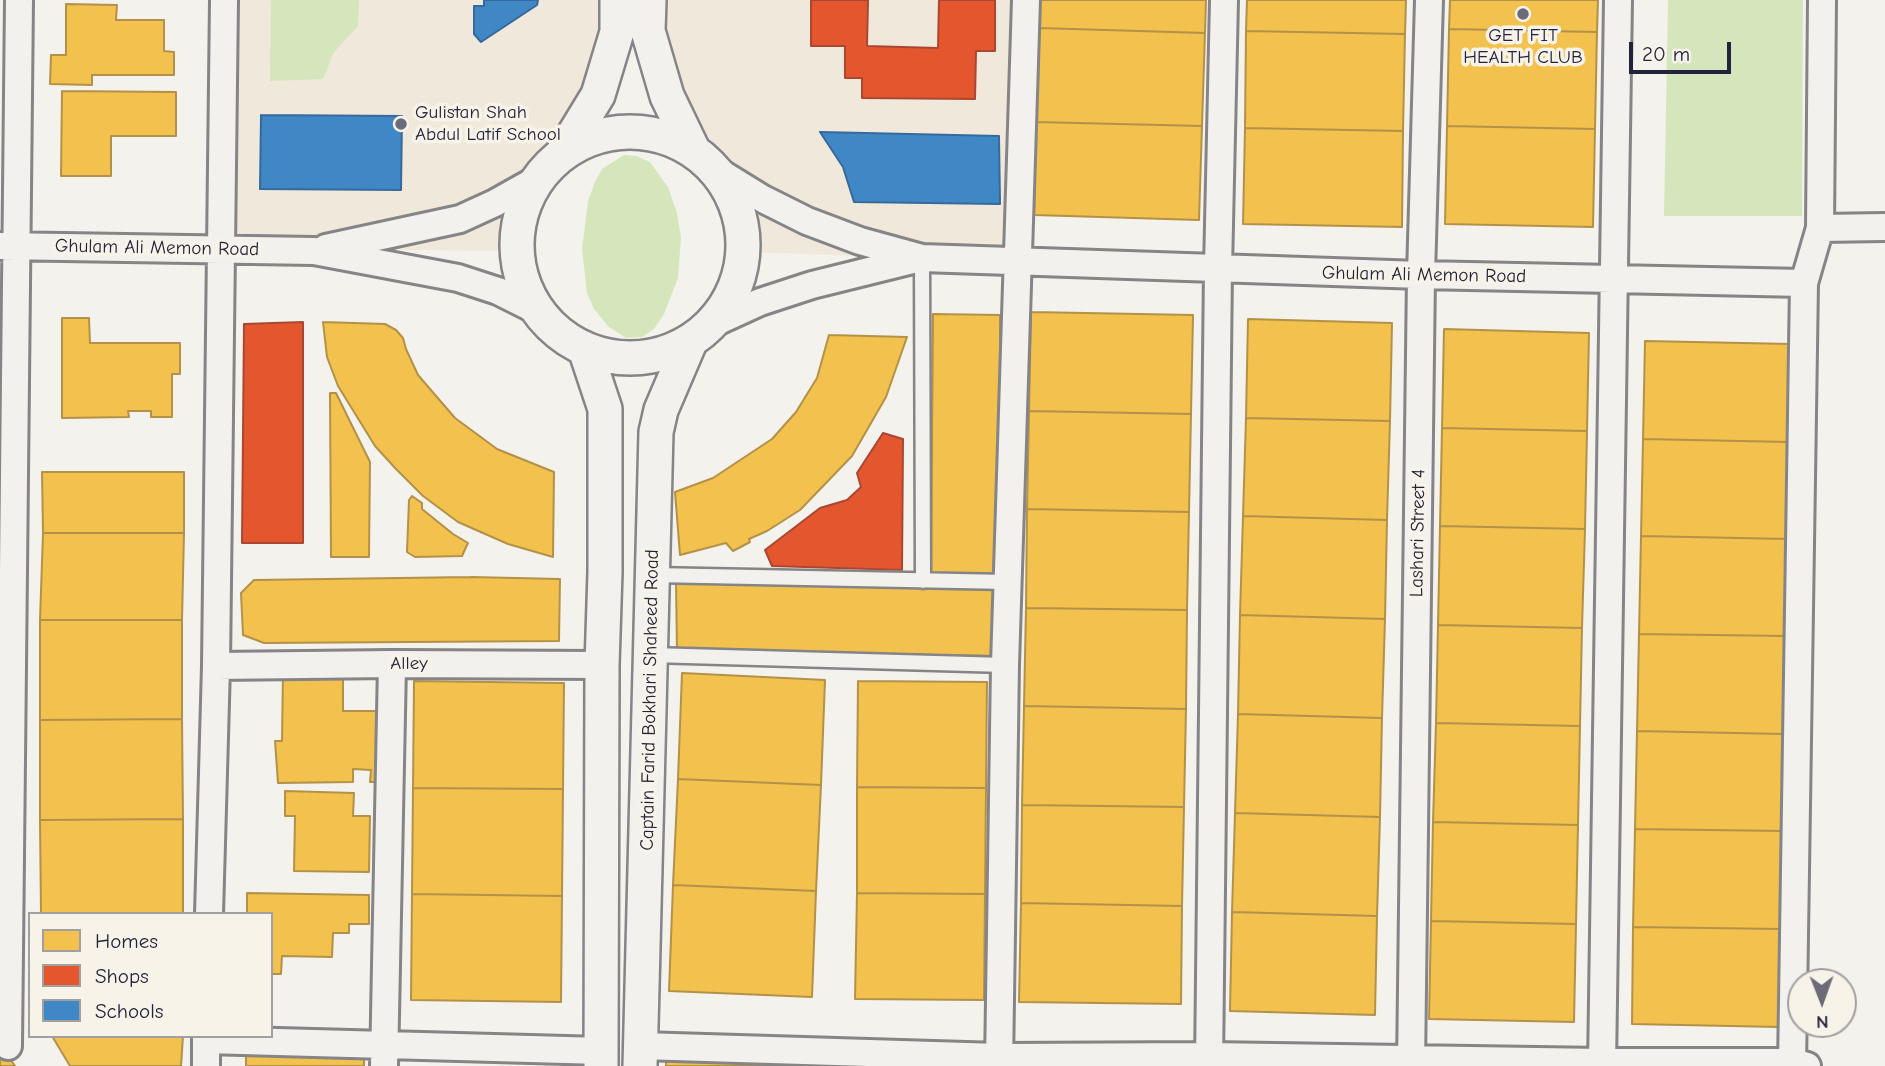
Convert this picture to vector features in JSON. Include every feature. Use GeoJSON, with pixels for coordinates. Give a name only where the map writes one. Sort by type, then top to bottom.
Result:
{"type":"FeatureCollection","features":[{"type":"Feature","properties":{"kind":"street"},"geometry":{"type":"LineString","coordinates":[[10,1049],[8,246],[19,0]]}},
{"type":"Feature","properties":{"kind":"street"},"geometry":{"type":"LineString","coordinates":[[209,912],[216,666],[223,0]]}},
{"type":"Feature","properties":{"kind":"street"},"geometry":{"type":"LineString","coordinates":[[314,251],[460,219],[536,180],[562,154],[597,95],[617,32],[617,0]]}},
{"type":"Feature","properties":{"kind":"street"},"geometry":{"type":"LineString","coordinates":[[649,0],[648,31],[663,83],[704,160],[733,195],[742,223],[744,253],[738,279],[728,303],[702,332]]}},
{"type":"Feature","properties":{"kind":"street"},"geometry":{"type":"LineString","coordinates":[[999,1061],[1005,665],[1026,0]]}},
{"type":"Feature","properties":{"kind":"street"},"geometry":{"type":"LineString","coordinates":[[1209,1061],[1218,269],[1224,0]]}},
{"type":"Feature","properties":{"kind":"street","name":"Lashari Street 4"},"geometry":{"type":"LineString","coordinates":[[1411,1062],[1421,275],[1429,0]]}},
{"type":"Feature","properties":{"kind":"street"},"geometry":{"type":"LineString","coordinates":[[1602,1064],[1619,0]]}},
{"type":"Feature","properties":{"kind":"street"},"geometry":{"type":"LineString","coordinates":[[641,1056],[999,1061],[1797,1065],[1804,283],[1820,228],[1822,0]]}},
{"type":"Feature","properties":{"kind":"street"},"geometry":{"type":"LineString","coordinates":[[562,154],[593,138],[627,131],[662,136],[763,199],[807,221],[860,241],[922,258]]}},
{"type":"Feature","properties":{"kind":"street"},"geometry":{"type":"LineString","coordinates":[[536,180],[520,214],[516,251],[526,292],[536,310],[566,339],[585,349],[620,358],[657,355],[760,302],[812,285],[922,258]]}},
{"type":"Feature","properties":{"kind":"street"},"geometry":{"type":"LineString","coordinates":[[1820,228],[1885,228]]}},
{"type":"Feature","properties":{"kind":"street","name":"Ghulam Ali Memon Road"},"geometry":{"type":"LineString","coordinates":[[8,246],[314,251]]}},
{"type":"Feature","properties":{"kind":"street"},"geometry":{"type":"LineString","coordinates":[[314,251],[458,278],[498,291],[536,310]]}},
{"type":"Feature","properties":{"kind":"street","name":"Ghulam Ali Memon Road"},"geometry":{"type":"LineString","coordinates":[[922,258],[1421,275],[1804,283]]}},
{"type":"Feature","properties":{"kind":"street","name":"Captain Farid Bokhari Shaheed Road"},"geometry":{"type":"LineString","coordinates":[[641,1056],[656,432],[662,410],[702,332]]}},
{"type":"Feature","properties":{"kind":"street"},"geometry":{"type":"LineString","coordinates":[[206,1047],[385,1055],[602,1059],[605,409],[585,349]]}},
{"type":"Feature","properties":{"kind":"street"},"geometry":{"type":"LineString","coordinates":[[385,1055],[392,664]]}},
{"type":"Feature","properties":{"kind":"street","name":"Alley"},"geometry":{"type":"LineString","coordinates":[[216,666],[602,665]]}},
{"type":"Feature","properties":{"kind":"lane"},"geometry":{"type":"LineString","coordinates":[[922,258],[923,581]]}},
{"type":"Feature","properties":{"kind":"lane"},"geometry":{"type":"LineString","coordinates":[[653,575],[1008,582]]}},
{"type":"Feature","properties":{"kind":"lane"},"geometry":{"type":"LineString","coordinates":[[650,655],[1005,665]]}},
{"type":"Feature","properties":{"kind":"shaded area","name":"Gulistan Shah Abdul Latif School"},"geometry":{"type":"Polygon","coordinates":[[[224,0],[617,0],[562,154],[536,180],[520,214],[516,251],[219,248],[224,0]]]}},
{"type":"Feature","properties":{"kind":"shaded area"},"geometry":{"type":"Polygon","coordinates":[[[649,0],[1026,0],[1019,261],[744,252],[742,223],[733,195],[716,170],[693,150],[649,0]]]}},
{"type":"Feature","properties":{"kind":"green space"},"geometry":{"type":"Polygon","coordinates":[[[271,0],[359,0],[358,26],[334,52],[323,79],[270,81],[271,0]]]}},
{"type":"Feature","properties":{"kind":"green space"},"geometry":{"type":"Polygon","coordinates":[[[1668,0],[1803,0],[1802,216],[1664,216],[1668,0]]]}},
{"type":"Feature","properties":{"kind":"green space"},"geometry":{"type":"Polygon","coordinates":[[[624,155],[636,156],[650,162],[668,187],[677,213],[681,238],[678,278],[664,314],[654,329],[642,337],[626,338],[609,327],[594,309],[587,293],[582,249],[588,201],[595,182],[602,169],[624,155]]]}},
{"type":"Feature","properties":{"kind":"building: Homes"},"geometry":{"type":"Polygon","coordinates":[[[1040,0],[1206,0],[1205,33],[1039,28],[1040,0]]]}},
{"type":"Feature","properties":{"kind":"building: Homes"},"geometry":{"type":"Polygon","coordinates":[[[1247,0],[1406,0],[1405,34],[1246,31],[1247,0]]]}},
{"type":"Feature","properties":{"kind":"building: Homes","name":"GET FIT HEALTH CLUB"},"geometry":{"type":"Polygon","coordinates":[[[1450,0],[1598,0],[1597,32],[1449,29],[1450,0]]]}},
{"type":"Feature","properties":{"kind":"building: Homes"},"geometry":{"type":"Polygon","coordinates":[[[66,4],[117,5],[116,20],[164,20],[164,51],[174,52],[174,75],[92,75],[92,85],[50,84],[51,55],[66,55],[66,4]]]}},
{"type":"Feature","properties":{"kind":"building: Homes"},"geometry":{"type":"Polygon","coordinates":[[[1039,28],[1205,33],[1202,126],[1036,122],[1039,28]]]}},
{"type":"Feature","properties":{"kind":"building: Homes"},"geometry":{"type":"Polygon","coordinates":[[[1449,29],[1597,32],[1595,129],[1447,126],[1449,29]]]}},
{"type":"Feature","properties":{"kind":"building: Homes"},"geometry":{"type":"Polygon","coordinates":[[[1246,31],[1405,34],[1403,131],[1245,128],[1246,31]]]}},
{"type":"Feature","properties":{"kind":"building: Homes"},"geometry":{"type":"Polygon","coordinates":[[[62,91],[176,92],[176,136],[111,136],[111,176],[61,176],[62,91]]]}},
{"type":"Feature","properties":{"kind":"building: Homes"},"geometry":{"type":"Polygon","coordinates":[[[1036,122],[1202,126],[1199,220],[1034,215],[1036,122]]]}},
{"type":"Feature","properties":{"kind":"building: Homes"},"geometry":{"type":"Polygon","coordinates":[[[1447,126],[1595,129],[1593,227],[1445,224],[1447,126]]]}},
{"type":"Feature","properties":{"kind":"building: Homes"},"geometry":{"type":"Polygon","coordinates":[[[1245,128],[1403,131],[1402,227],[1243,224],[1245,128]]]}},
{"type":"Feature","properties":{"kind":"building: Homes"},"geometry":{"type":"Polygon","coordinates":[[[1031,312],[1193,315],[1191,414],[1029,411],[1031,312]]]}},
{"type":"Feature","properties":{"kind":"building: Homes"},"geometry":{"type":"Polygon","coordinates":[[[933,314],[1000,315],[1000,578],[931,576],[933,314]]]}},
{"type":"Feature","properties":{"kind":"building: Homes"},"geometry":{"type":"Polygon","coordinates":[[[62,318],[89,318],[90,343],[180,343],[180,374],[172,374],[172,417],[151,417],[151,411],[128,411],[129,417],[62,418],[62,318]]]}},
{"type":"Feature","properties":{"kind":"building: Homes"},"geometry":{"type":"Polygon","coordinates":[[[1248,319],[1392,323],[1390,421],[1246,418],[1248,319]]]}},
{"type":"Feature","properties":{"kind":"building: Homes"},"geometry":{"type":"Polygon","coordinates":[[[323,322],[385,324],[396,330],[403,338],[418,375],[455,418],[497,449],[554,472],[553,557],[508,544],[458,522],[423,496],[396,469],[375,446],[338,386],[327,357],[323,322]]]}},
{"type":"Feature","properties":{"kind":"building: Homes"},"geometry":{"type":"Polygon","coordinates":[[[1444,329],[1589,333],[1587,431],[1442,428],[1444,329]]]}},
{"type":"Feature","properties":{"kind":"building: Homes"},"geometry":{"type":"Polygon","coordinates":[[[829,335],[907,337],[886,397],[852,456],[800,510],[749,539],[750,542],[733,551],[726,543],[680,555],[675,492],[713,478],[772,439],[796,412],[817,378],[829,335]]]}},
{"type":"Feature","properties":{"kind":"building: Homes"},"geometry":{"type":"Polygon","coordinates":[[[1645,341],[1791,344],[1789,442],[1643,439],[1645,341]]]}},
{"type":"Feature","properties":{"kind":"building: Homes"},"geometry":{"type":"Polygon","coordinates":[[[330,393],[336,393],[370,462],[369,557],[331,557],[330,393]]]}},
{"type":"Feature","properties":{"kind":"building: Homes"},"geometry":{"type":"Polygon","coordinates":[[[1029,411],[1191,414],[1189,512],[1027,509],[1029,411]]]}},
{"type":"Feature","properties":{"kind":"building: Homes"},"geometry":{"type":"Polygon","coordinates":[[[1246,418],[1390,421],[1387,520],[1243,516],[1246,418]]]}},
{"type":"Feature","properties":{"kind":"building: Homes"},"geometry":{"type":"Polygon","coordinates":[[[1442,428],[1587,431],[1585,529],[1440,526],[1442,428]]]}},
{"type":"Feature","properties":{"kind":"building: Homes"},"geometry":{"type":"Polygon","coordinates":[[[1643,439],[1789,442],[1787,539],[1641,536],[1643,439]]]}},
{"type":"Feature","properties":{"kind":"building: Homes"},"geometry":{"type":"Polygon","coordinates":[[[42,472],[184,472],[184,533],[43,533],[42,472]]]}},
{"type":"Feature","properties":{"kind":"building: Homes"},"geometry":{"type":"Polygon","coordinates":[[[412,496],[422,503],[422,509],[468,543],[462,556],[415,557],[407,552],[409,500],[412,496]]]}},
{"type":"Feature","properties":{"kind":"building: Homes"},"geometry":{"type":"Polygon","coordinates":[[[1027,509],[1189,512],[1187,610],[1026,608],[1027,509]]]}},
{"type":"Feature","properties":{"kind":"building: Homes"},"geometry":{"type":"Polygon","coordinates":[[[1243,516],[1387,520],[1385,619],[1240,615],[1243,516]]]}},
{"type":"Feature","properties":{"kind":"building: Homes"},"geometry":{"type":"Polygon","coordinates":[[[1440,526],[1585,529],[1582,628],[1438,625],[1440,526]]]}},
{"type":"Feature","properties":{"kind":"building: Homes"},"geometry":{"type":"Polygon","coordinates":[[[43,533],[184,533],[182,620],[40,620],[43,533]]]}},
{"type":"Feature","properties":{"kind":"building: Homes"},"geometry":{"type":"Polygon","coordinates":[[[1641,536],[1787,539],[1786,636],[1639,634],[1641,536]]]}},
{"type":"Feature","properties":{"kind":"building: Homes"},"geometry":{"type":"Polygon","coordinates":[[[471,577],[560,579],[559,641],[264,643],[243,635],[241,593],[254,580],[471,577]]]}},
{"type":"Feature","properties":{"kind":"building: Homes"},"geometry":{"type":"Polygon","coordinates":[[[676,582],[1002,588],[1001,656],[677,651],[676,582]]]}},
{"type":"Feature","properties":{"kind":"building: Homes"},"geometry":{"type":"Polygon","coordinates":[[[1026,608],[1187,610],[1186,709],[1024,706],[1026,608]]]}},
{"type":"Feature","properties":{"kind":"building: Homes"},"geometry":{"type":"Polygon","coordinates":[[[1240,615],[1385,619],[1382,718],[1238,714],[1240,615]]]}},
{"type":"Feature","properties":{"kind":"building: Homes"},"geometry":{"type":"Polygon","coordinates":[[[40,620],[182,620],[182,719],[40,720],[40,620]]]}},
{"type":"Feature","properties":{"kind":"building: Homes"},"geometry":{"type":"Polygon","coordinates":[[[1438,625],[1582,628],[1580,726],[1436,723],[1438,625]]]}},
{"type":"Feature","properties":{"kind":"building: Homes"},"geometry":{"type":"Polygon","coordinates":[[[1639,634],[1786,636],[1784,734],[1637,731],[1639,634]]]}},
{"type":"Feature","properties":{"kind":"building: Homes"},"geometry":{"type":"Polygon","coordinates":[[[283,670],[343,671],[343,711],[384,711],[384,782],[370,782],[371,770],[353,769],[353,782],[278,783],[275,741],[282,741],[283,670]]]}},
{"type":"Feature","properties":{"kind":"building: Homes"},"geometry":{"type":"Polygon","coordinates":[[[682,673],[825,680],[821,785],[678,779],[682,673]]]}},
{"type":"Feature","properties":{"kind":"building: Homes"},"geometry":{"type":"Polygon","coordinates":[[[414,681],[564,683],[563,789],[413,788],[414,681]]]}},
{"type":"Feature","properties":{"kind":"building: Homes"},"geometry":{"type":"Polygon","coordinates":[[[858,681],[987,682],[986,788],[857,787],[858,681]]]}},
{"type":"Feature","properties":{"kind":"building: Homes"},"geometry":{"type":"Polygon","coordinates":[[[1024,706],[1186,709],[1184,807],[1022,805],[1024,706]]]}},
{"type":"Feature","properties":{"kind":"building: Homes"},"geometry":{"type":"Polygon","coordinates":[[[1238,714],[1382,718],[1380,817],[1235,813],[1238,714]]]}},
{"type":"Feature","properties":{"kind":"building: Homes"},"geometry":{"type":"Polygon","coordinates":[[[182,719],[183,819],[40,820],[40,720],[182,719]]]}},
{"type":"Feature","properties":{"kind":"building: Homes"},"geometry":{"type":"Polygon","coordinates":[[[1436,723],[1580,726],[1578,825],[1433,822],[1436,723]]]}},
{"type":"Feature","properties":{"kind":"building: Homes"},"geometry":{"type":"Polygon","coordinates":[[[1637,731],[1784,734],[1782,831],[1635,829],[1637,731]]]}},
{"type":"Feature","properties":{"kind":"building: Homes"},"geometry":{"type":"Polygon","coordinates":[[[678,779],[821,785],[816,891],[673,885],[678,779]]]}},
{"type":"Feature","properties":{"kind":"building: Homes"},"geometry":{"type":"Polygon","coordinates":[[[857,787],[986,788],[985,894],[857,893],[857,787]]]}},
{"type":"Feature","properties":{"kind":"building: Homes"},"geometry":{"type":"Polygon","coordinates":[[[413,788],[563,789],[562,896],[412,894],[413,788]]]}},
{"type":"Feature","properties":{"kind":"building: Homes"},"geometry":{"type":"Polygon","coordinates":[[[285,791],[354,793],[353,816],[370,816],[369,872],[294,871],[295,816],[285,816],[285,791]]]}},
{"type":"Feature","properties":{"kind":"building: Homes"},"geometry":{"type":"Polygon","coordinates":[[[1022,805],[1184,807],[1182,906],[1021,903],[1022,805]]]}},
{"type":"Feature","properties":{"kind":"building: Homes"},"geometry":{"type":"Polygon","coordinates":[[[1235,813],[1380,817],[1377,916],[1232,912],[1235,813]]]}},
{"type":"Feature","properties":{"kind":"building: Homes"},"geometry":{"type":"Polygon","coordinates":[[[183,819],[183,912],[41,912],[40,820],[183,819]]]}},
{"type":"Feature","properties":{"kind":"building: Homes"},"geometry":{"type":"Polygon","coordinates":[[[1433,822],[1578,825],[1576,924],[1431,921],[1433,822]]]}},
{"type":"Feature","properties":{"kind":"building: Homes"},"geometry":{"type":"Polygon","coordinates":[[[1635,829],[1782,831],[1781,929],[1633,927],[1635,829]]]}},
{"type":"Feature","properties":{"kind":"building: Homes"},"geometry":{"type":"Polygon","coordinates":[[[673,885],[816,891],[812,997],[669,991],[673,885]]]}},
{"type":"Feature","properties":{"kind":"building: Homes"},"geometry":{"type":"Polygon","coordinates":[[[247,893],[369,895],[369,924],[349,924],[349,933],[333,933],[332,957],[282,956],[281,974],[273,974],[273,912],[247,912],[247,893]]]}},
{"type":"Feature","properties":{"kind":"building: Homes"},"geometry":{"type":"Polygon","coordinates":[[[857,893],[985,894],[984,1000],[855,999],[857,893]]]}},
{"type":"Feature","properties":{"kind":"building: Homes"},"geometry":{"type":"Polygon","coordinates":[[[412,894],[562,896],[561,1002],[411,1000],[412,894]]]}},
{"type":"Feature","properties":{"kind":"building: Homes"},"geometry":{"type":"Polygon","coordinates":[[[1021,903],[1182,906],[1181,1004],[1019,1002],[1021,903]]]}},
{"type":"Feature","properties":{"kind":"building: Homes"},"geometry":{"type":"Polygon","coordinates":[[[1232,912],[1377,916],[1375,1015],[1230,1011],[1232,912]]]}},
{"type":"Feature","properties":{"kind":"building: Homes"},"geometry":{"type":"Polygon","coordinates":[[[1431,921],[1576,924],[1574,1022],[1429,1019],[1431,921]]]}},
{"type":"Feature","properties":{"kind":"building: Homes"},"geometry":{"type":"Polygon","coordinates":[[[1633,927],[1781,929],[1779,1027],[1632,1024],[1633,927]]]}},
{"type":"Feature","properties":{"kind":"building: Homes"},"geometry":{"type":"Polygon","coordinates":[[[53,1038],[183,1038],[181,1066],[70,1066],[53,1038]]]}},
{"type":"Feature","properties":{"kind":"building: Homes"},"geometry":{"type":"Polygon","coordinates":[[[0,1044],[15,1066],[0,1066],[0,1044]]]}},
{"type":"Feature","properties":{"kind":"building: Homes"},"geometry":{"type":"Polygon","coordinates":[[[246,1055],[364,1057],[364,1066],[246,1066],[246,1055]]]}},
{"type":"Feature","properties":{"kind":"building: Homes"},"geometry":{"type":"Polygon","coordinates":[[[666,1061],[808,1063],[808,1066],[666,1066],[666,1061]]]}},
{"type":"Feature","properties":{"kind":"building: Shops"},"geometry":{"type":"Polygon","coordinates":[[[811,0],[868,0],[867,46],[938,48],[939,0],[995,0],[995,51],[976,51],[975,99],[862,98],[862,78],[845,78],[845,46],[811,46],[811,0]]]}},
{"type":"Feature","properties":{"kind":"building: Shops"},"geometry":{"type":"Polygon","coordinates":[[[303,322],[303,543],[242,543],[244,324],[303,322]]]}},
{"type":"Feature","properties":{"kind":"building: Shops"},"geometry":{"type":"Polygon","coordinates":[[[883,433],[903,439],[902,570],[772,566],[765,550],[820,508],[847,500],[861,487],[857,473],[883,433]]]}},
{"type":"Feature","properties":{"kind":"building: Schools"},"geometry":{"type":"Polygon","coordinates":[[[484,0],[538,0],[537,5],[481,42],[474,34],[474,6],[484,6],[484,0]]]}},
{"type":"Feature","properties":{"kind":"building: Schools"},"geometry":{"type":"Polygon","coordinates":[[[261,115],[402,116],[401,190],[260,189],[261,115]]]}},
{"type":"Feature","properties":{"kind":"building: Schools"},"geometry":{"type":"Polygon","coordinates":[[[820,132],[999,136],[1000,204],[854,202],[843,167],[820,132]]]}},
{"type":"Feature","properties":{"kind":"place","name":"GET FIT HEALTH CLUB"},"geometry":{"type":"Point","coordinates":[1523,14]}},
{"type":"Feature","properties":{"kind":"place","name":"Gulistan Shah Abdul Latif School"},"geometry":{"type":"Point","coordinates":[401,124]}}]}
